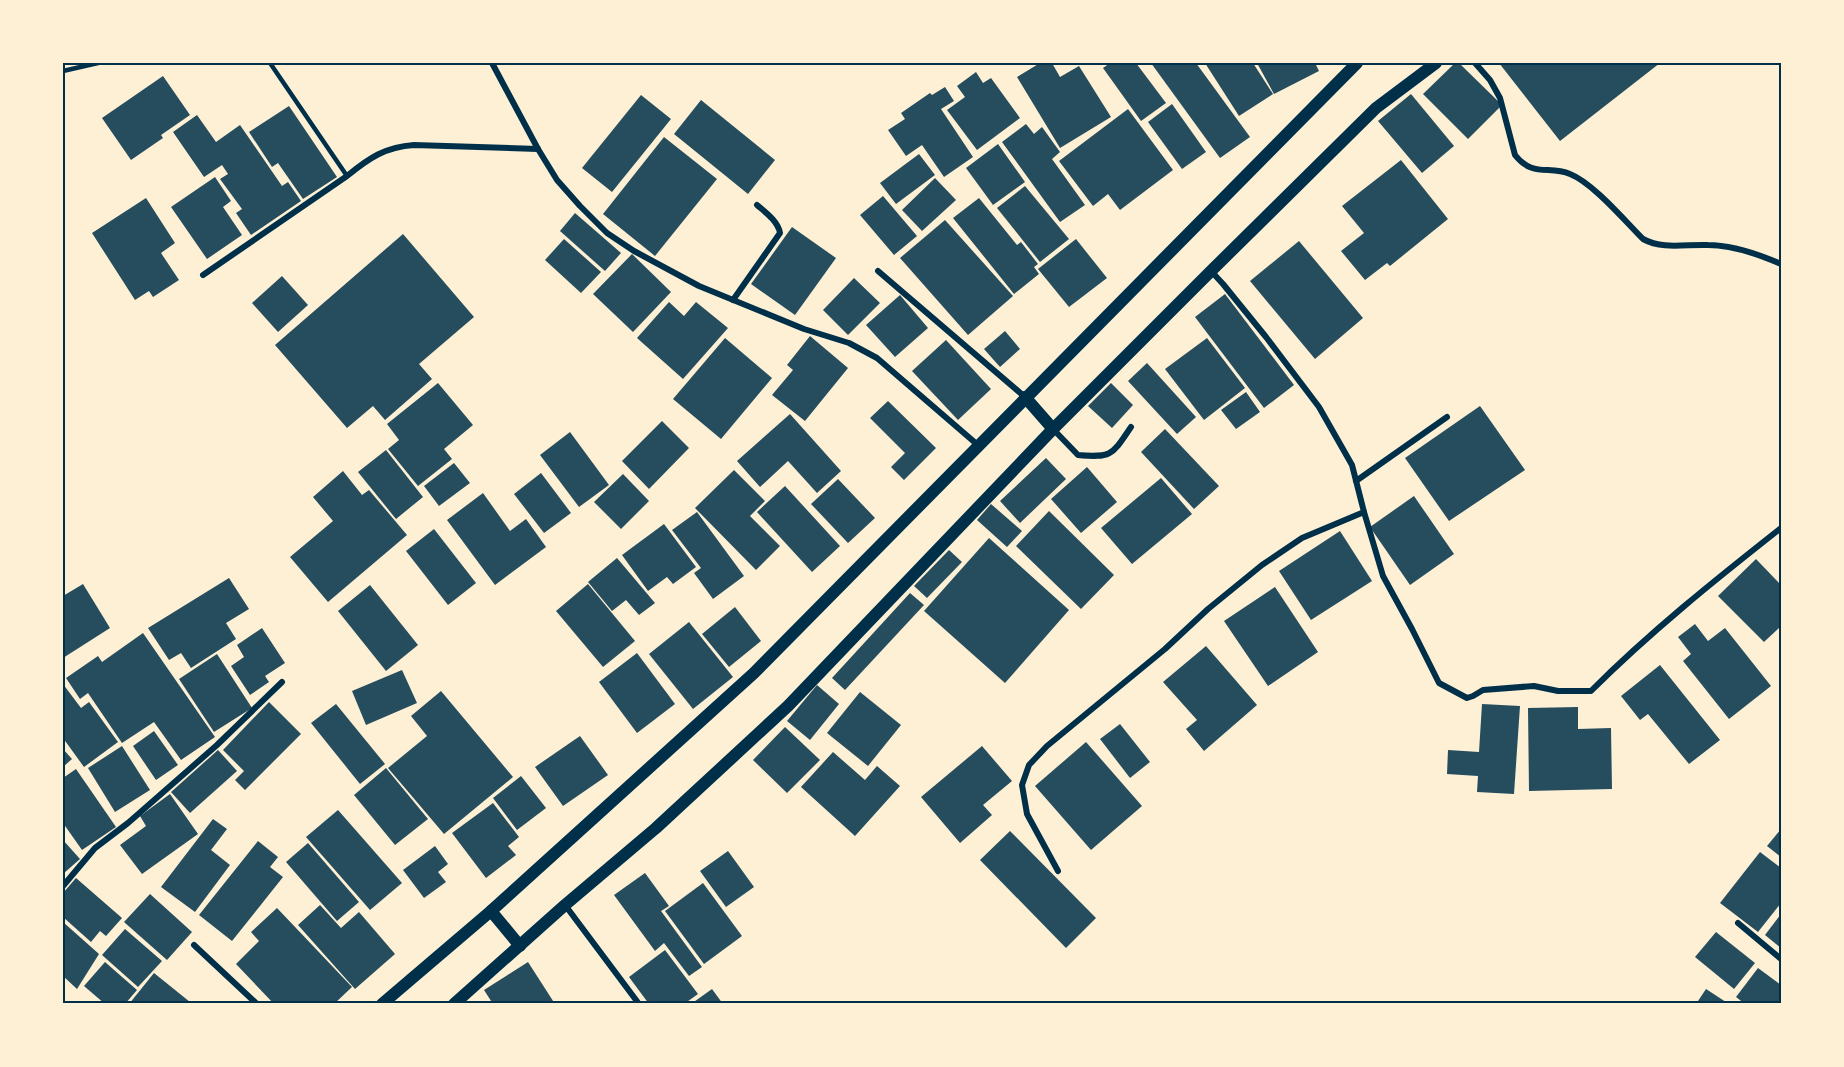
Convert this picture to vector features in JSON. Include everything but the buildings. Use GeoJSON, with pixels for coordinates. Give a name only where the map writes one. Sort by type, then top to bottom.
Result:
{"type":"FeatureCollection","features":[{"type":"Feature","properties":{"kind":"main road"},"geometry":{"type":"LineString","coordinates":[[382,1004],[491,911],[754,673],[1357,63]]}},
{"type":"Feature","properties":{"kind":"main road"},"geometry":{"type":"LineString","coordinates":[[454,1004],[656,828],[788,706],[1053,429],[1211,271],[1376,108],[1436,63]]}},
{"type":"Feature","properties":{"kind":"main road"},"geometry":{"type":"LineString","coordinates":[[1025,397],[1053,429]]}},
{"type":"Feature","properties":{"kind":"main road"},"geometry":{"type":"LineString","coordinates":[[491,911],[520,946]]}},
{"type":"Feature","properties":{"kind":"street"},"geometry":{"type":"LineString","coordinates":[[492,63],[557,180],[607,233],[634,251],[699,286],[804,329],[849,343],[877,358],[980,446]]}},
{"type":"Feature","properties":{"kind":"street"},"geometry":{"type":"LineString","coordinates":[[1475,63],[1490,80],[1500,98],[1515,155],[1520,161],[1531,168],[1570,174],[1593,189],[1643,239],[1652,244],[1678,246],[1709,244],[1738,249],[1781,264]]}},
{"type":"Feature","properties":{"kind":"street"},"geometry":{"type":"LineString","coordinates":[[203,275],[347,176],[368,159],[398,146],[538,149]]}},
{"type":"Feature","properties":{"kind":"street"},"geometry":{"type":"LineString","coordinates":[[733,300],[780,233],[780,228],[757,205]]}},
{"type":"Feature","properties":{"kind":"street"},"geometry":{"type":"LineString","coordinates":[[878,271],[1025,397]]}},
{"type":"Feature","properties":{"kind":"street"},"geometry":{"type":"LineString","coordinates":[[1211,271],[1266,337],[1318,407],[1352,465],[1383,576],[1439,683],[1467,698],[1483,690],[1534,686],[1558,692],[1591,691],[1628,654],[1684,605],[1781,528]]}},
{"type":"Feature","properties":{"kind":"street"},"geometry":{"type":"LineString","coordinates":[[1356,481],[1447,417]]}},
{"type":"Feature","properties":{"kind":"street"},"geometry":{"type":"LineString","coordinates":[[1053,429],[1078,455],[1101,457],[1115,451],[1131,427]]}},
{"type":"Feature","properties":{"kind":"street"},"geometry":{"type":"LineString","coordinates":[[1058,871],[1027,814],[1022,785],[1029,765],[1047,746],[1262,565],[1302,538],[1364,512]]}},
{"type":"Feature","properties":{"kind":"street"},"geometry":{"type":"LineString","coordinates":[[63,886],[95,848],[217,745],[282,682]]}},
{"type":"Feature","properties":{"kind":"street"},"geometry":{"type":"LineString","coordinates":[[565,905],[639,1004]]}},
{"type":"Feature","properties":{"kind":"street"},"geometry":{"type":"LineString","coordinates":[[1738,923],[1781,959]]}},
{"type":"Feature","properties":{"kind":"street"},"geometry":{"type":"LineString","coordinates":[[194,945],[257,1004]]}},
{"type":"Feature","properties":{"kind":"lane"},"geometry":{"type":"LineString","coordinates":[[63,71],[98,63]]}},
{"type":"Feature","properties":{"kind":"lane"},"geometry":{"type":"LineString","coordinates":[[270,63],[347,176]]}}]}
